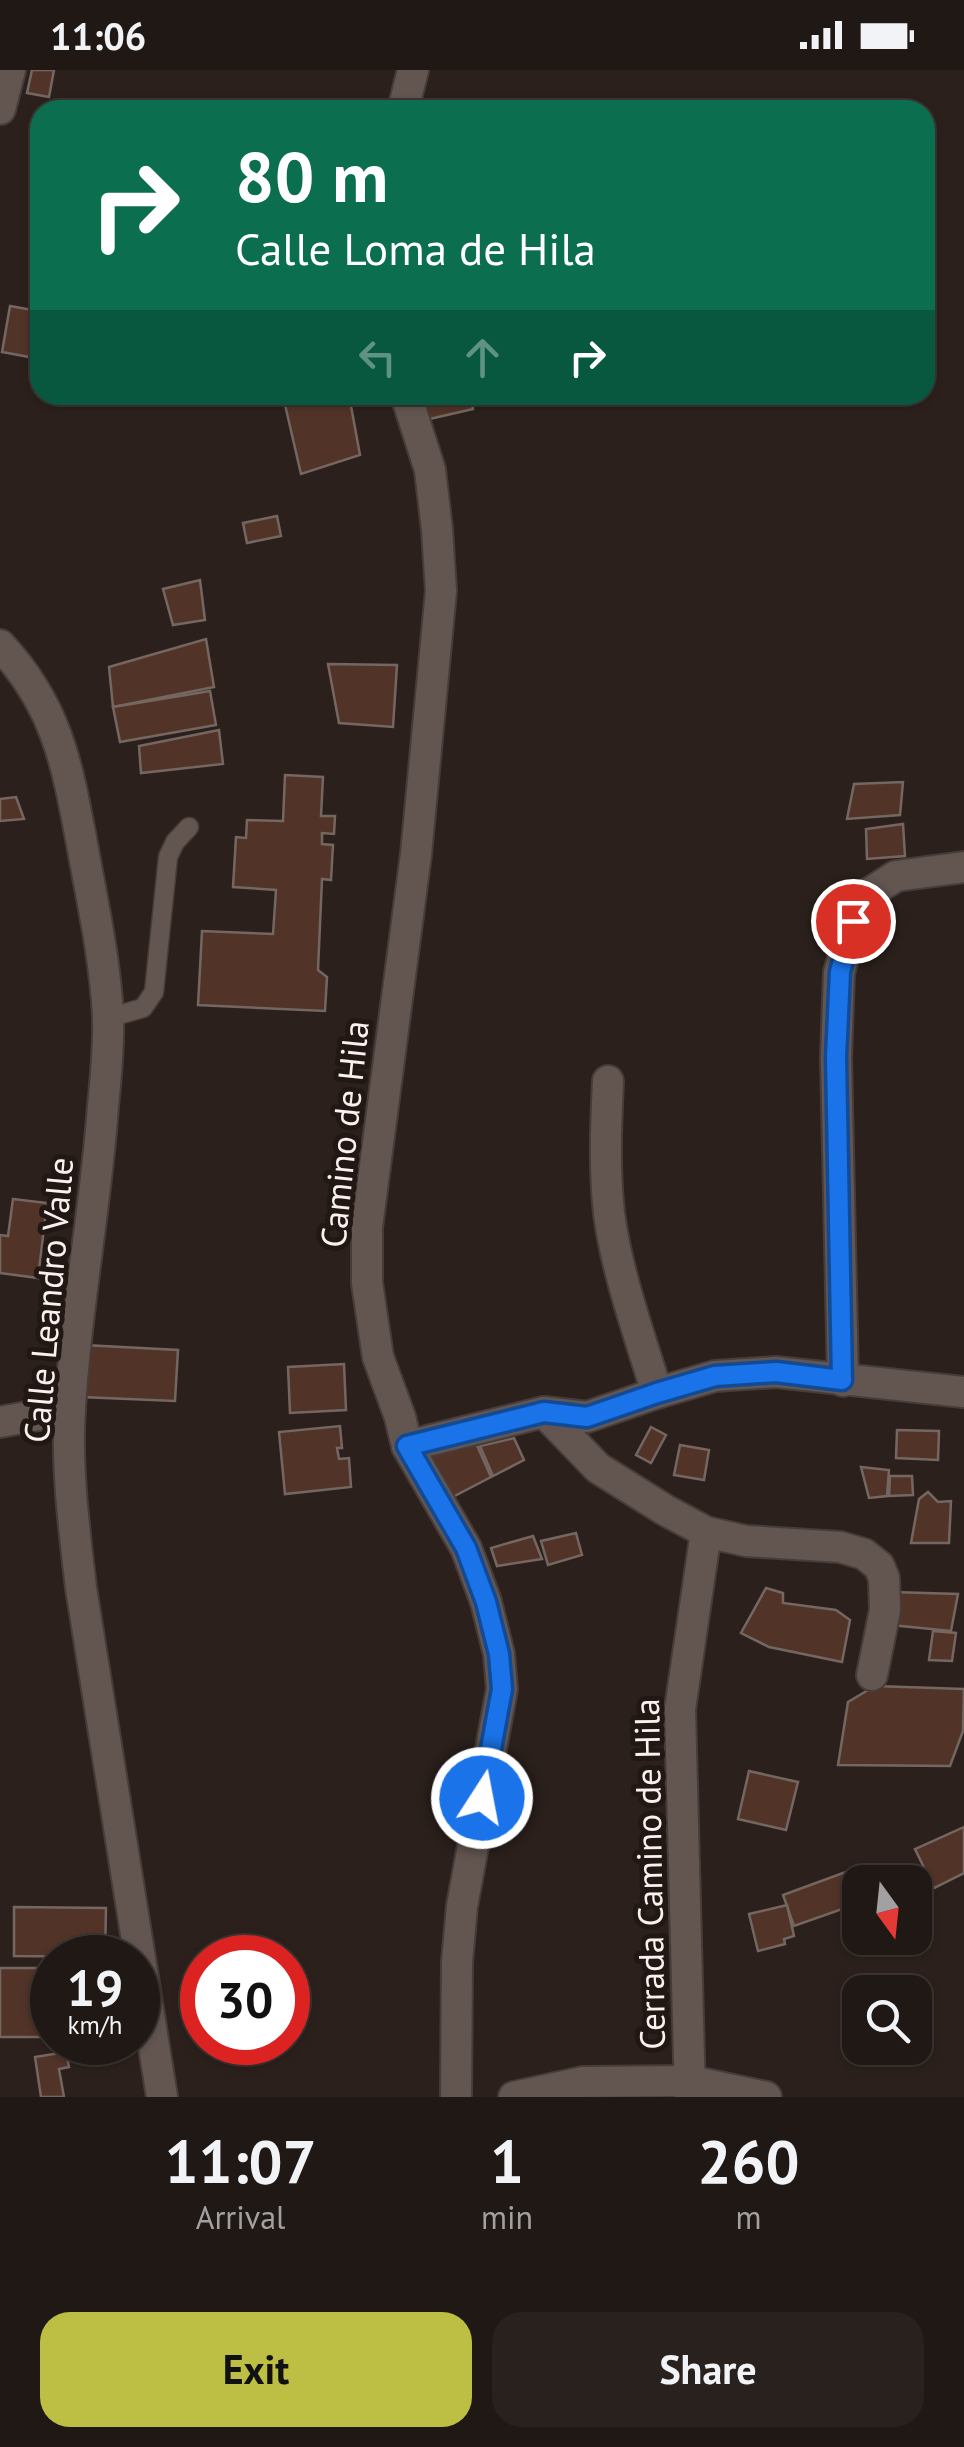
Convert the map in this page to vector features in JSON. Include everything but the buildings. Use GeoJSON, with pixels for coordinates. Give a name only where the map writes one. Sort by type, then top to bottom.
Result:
{"type":"FeatureCollection","features":[{"type":"Feature","properties":{"kind":"street"},"geometry":{"type":"LineString","coordinates":[[0,109],[10,70]]}},
{"type":"Feature","properties":{"kind":"street"},"geometry":{"type":"LineString","coordinates":[[406,100],[413,70]]}},
{"type":"Feature","properties":{"kind":"street","name":"Camino de Hila"},"geometry":{"type":"LineString","coordinates":[[409,405],[430,470],[441,590],[416,854],[367,1227],[368,1283],[378,1357],[407,1446],[466,1548],[486,1602],[499,1654],[502,1689],[462,1906],[457,1962],[456,2097]]}},
{"type":"Feature","properties":{"kind":"street","name":"Calle Leandro Valle"},"geometry":{"type":"LineString","coordinates":[[0,645],[34,688],[53,724],[68,773],[96,922],[108,1018],[101,1143],[70,1409],[71,1505],[80,1588],[162,2097]]}},
{"type":"Feature","properties":{"kind":"street"},"geometry":{"type":"LineString","coordinates":[[842,1380],[836,1057],[840,972],[853,921],[866,896],[896,876],[964,867]]}},
{"type":"Feature","properties":{"kind":"street"},"geometry":{"type":"LineString","coordinates":[[608,1081],[605,1156],[610,1216],[657,1393]]}},
{"type":"Feature","properties":{"kind":"street"},"geometry":{"type":"LineString","coordinates":[[407,1446],[544,1412],[587,1417],[715,1376],[776,1372],[964,1392]]}},
{"type":"Feature","properties":{"kind":"street"},"geometry":{"type":"LineString","coordinates":[[0,1422],[70,1409]]}},
{"type":"Feature","properties":{"kind":"street"},"geometry":{"type":"LineString","coordinates":[[544,1412],[598,1468],[706,1532],[746,1541],[840,1547],[864,1554],[879,1566],[884,1578],[885,1610],[872,1675]]}},
{"type":"Feature","properties":{"kind":"street","name":"Cerrada Camino de Hila"},"geometry":{"type":"LineString","coordinates":[[690,2089],[680,1709],[706,1532]]}},
{"type":"Feature","properties":{"kind":"street"},"geometry":{"type":"LineString","coordinates":[[514,2097],[582,2082],[766,2097]]}},
{"type":"Feature","properties":{"kind":"lane"},"geometry":{"type":"LineString","coordinates":[[108,1018],[144,1008],[154,992],[168,857],[189,827]]}},
{"type":"Feature","properties":{"kind":"route"},"geometry":{"type":"LineString","coordinates":[[482,1798],[502,1689],[499,1654],[486,1602],[466,1548],[407,1446],[544,1412],[587,1417],[715,1376],[776,1372],[842,1380],[836,1057],[840,972],[853,921]]}}]}
